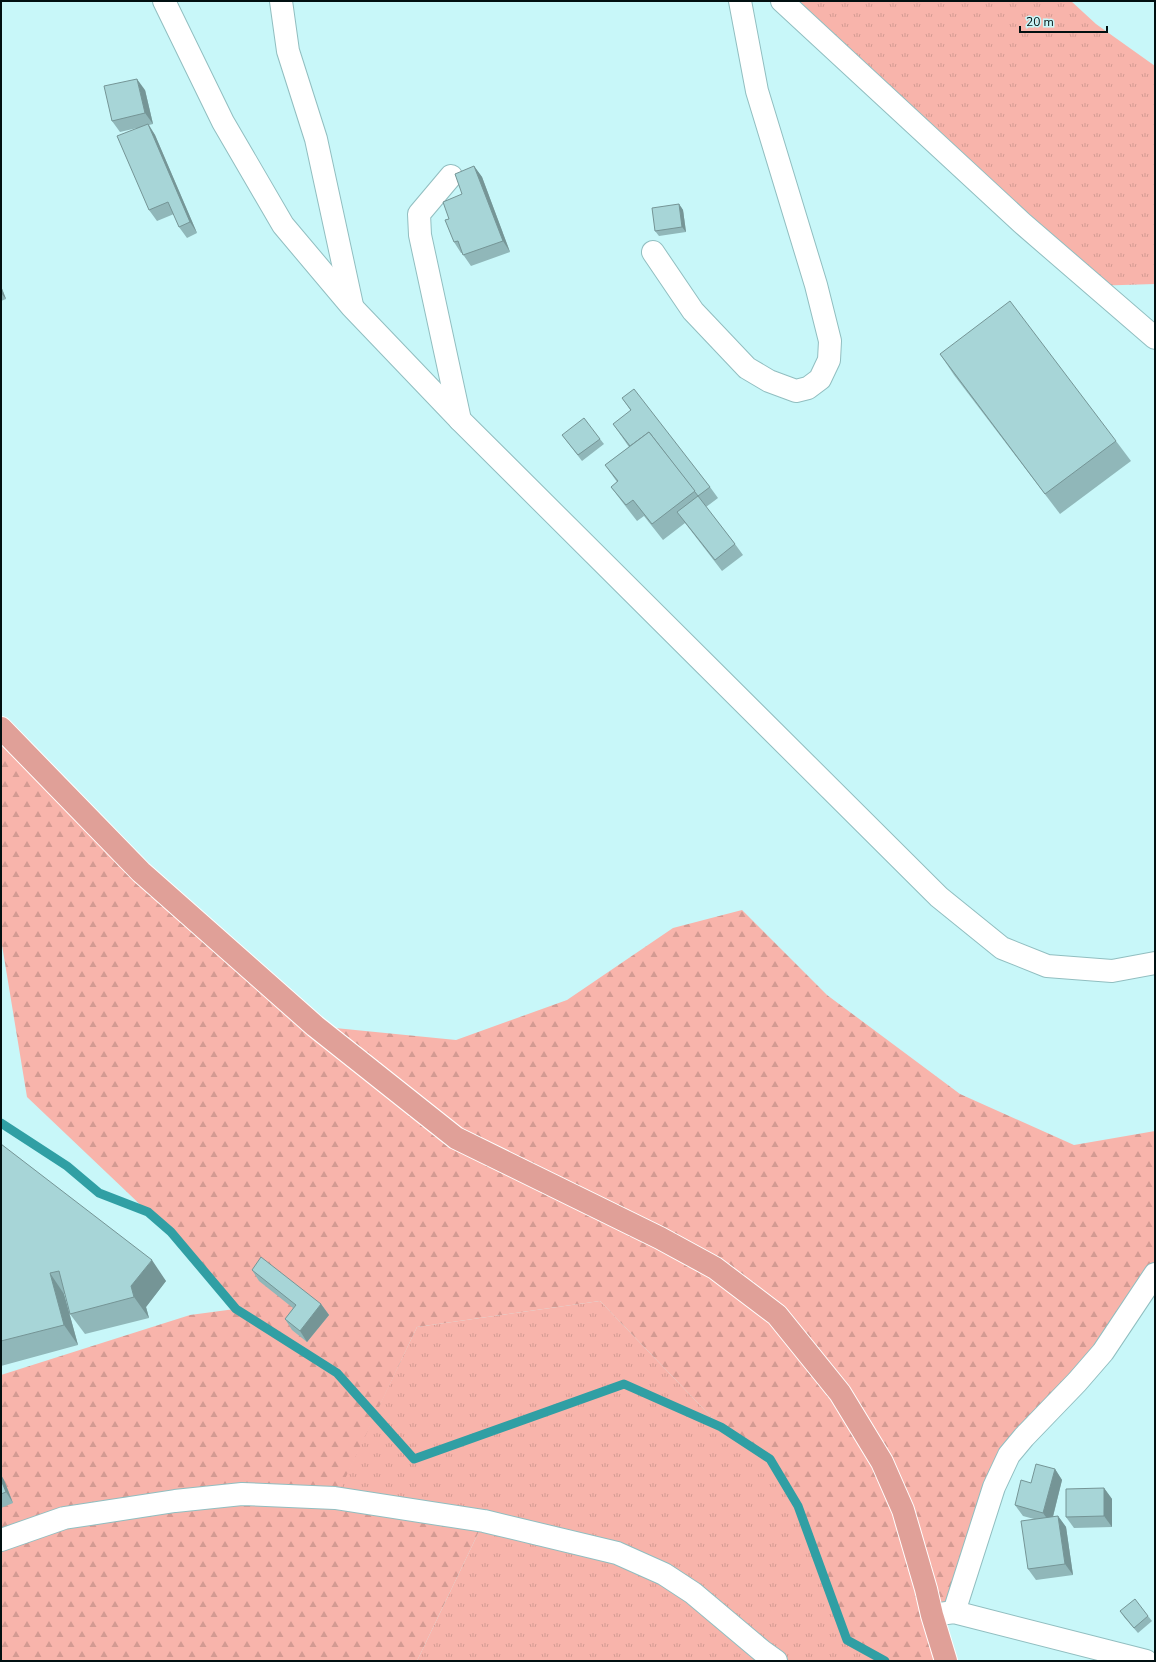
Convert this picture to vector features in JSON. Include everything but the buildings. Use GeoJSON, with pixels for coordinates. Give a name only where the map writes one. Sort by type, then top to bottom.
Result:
{"type":"FeatureCollection","features":[{"type":"Feature","properties":{"kind":"highway"},"geometry":{"type":"LineString","coordinates":[[1,728],[141,872],[315,1026],[456,1138],[660,1238],[715,1268],[777,1315],[840,1393],[882,1462],[904,1510],[944,1655]]}},
{"type":"Feature","properties":{"kind":"street"},"geometry":{"type":"LineString","coordinates":[[164,1],[223,122],[283,225],[352,307],[460,420],[939,897],[1002,948],[1047,966],[1112,971],[1155,963]]}},
{"type":"Feature","properties":{"kind":"street"},"geometry":{"type":"LineString","coordinates":[[280,1],[288,51],[316,139],[352,307]]}},
{"type":"Feature","properties":{"kind":"street"},"geometry":{"type":"LineString","coordinates":[[653,252],[693,311],[747,368],[769,381],[796,391],[808,388],[820,379],[829,360],[830,341],[816,285],[757,91],[740,1]]}},
{"type":"Feature","properties":{"kind":"street"},"geometry":{"type":"LineString","coordinates":[[782,1],[1022,223],[1155,338]]}},
{"type":"Feature","properties":{"kind":"street"},"geometry":{"type":"LineString","coordinates":[[451,176],[419,214],[420,235],[460,420]]}},
{"type":"Feature","properties":{"kind":"street"},"geometry":{"type":"LineString","coordinates":[[954,1612],[994,1487],[1009,1455],[1103,1352],[1155,1274]]}},
{"type":"Feature","properties":{"kind":"street"},"geometry":{"type":"LineString","coordinates":[[1,1540],[64,1518],[175,1501],[242,1494],[335,1498],[484,1521],[617,1553],[664,1574],[693,1593],[776,1661]]}},
{"type":"Feature","properties":{"kind":"street"},"geometry":{"type":"LineString","coordinates":[[932,1615],[954,1612],[1146,1661]]}},
{"type":"Feature","properties":{"kind":"green space"},"geometry":{"type":"Polygon","coordinates":[[[769,1],[1071,1],[1096,24],[1155,66],[1155,284],[1090,286],[1013,220],[769,1]]]}},
{"type":"Feature","properties":{"kind":"green space"},"geometry":{"type":"Polygon","coordinates":[[[1,728],[315,1026],[456,1040],[567,1000],[673,928],[742,910],[827,995],[960,1094],[1074,1145],[1155,1131],[1155,1274],[1024,1437],[954,1612],[932,1615],[936,1661],[885,1661],[847,1640],[798,1506],[770,1459],[721,1427],[600,1301],[417,1327],[336,1498],[484,1521],[417,1661],[1,1661],[1,1375],[190,1315],[235,1309],[171,1232],[27,1097],[1,939],[1,728]]]}},
{"type":"Feature","properties":{"kind":"green space"},"geometry":{"type":"Polygon","coordinates":[[[600,1301],[721,1427],[770,1459],[798,1506],[847,1640],[885,1661],[417,1661],[484,1521],[335,1498],[417,1327],[600,1301]]]}},
{"type":"Feature","properties":{"kind":"waterway"},"geometry":{"type":"LineString","coordinates":[[1,1123],[67,1166],[99,1193],[148,1212],[171,1232],[236,1309],[337,1373],[414,1459],[624,1384],[721,1427],[770,1459],[798,1506],[847,1640],[885,1661]]}}]}
